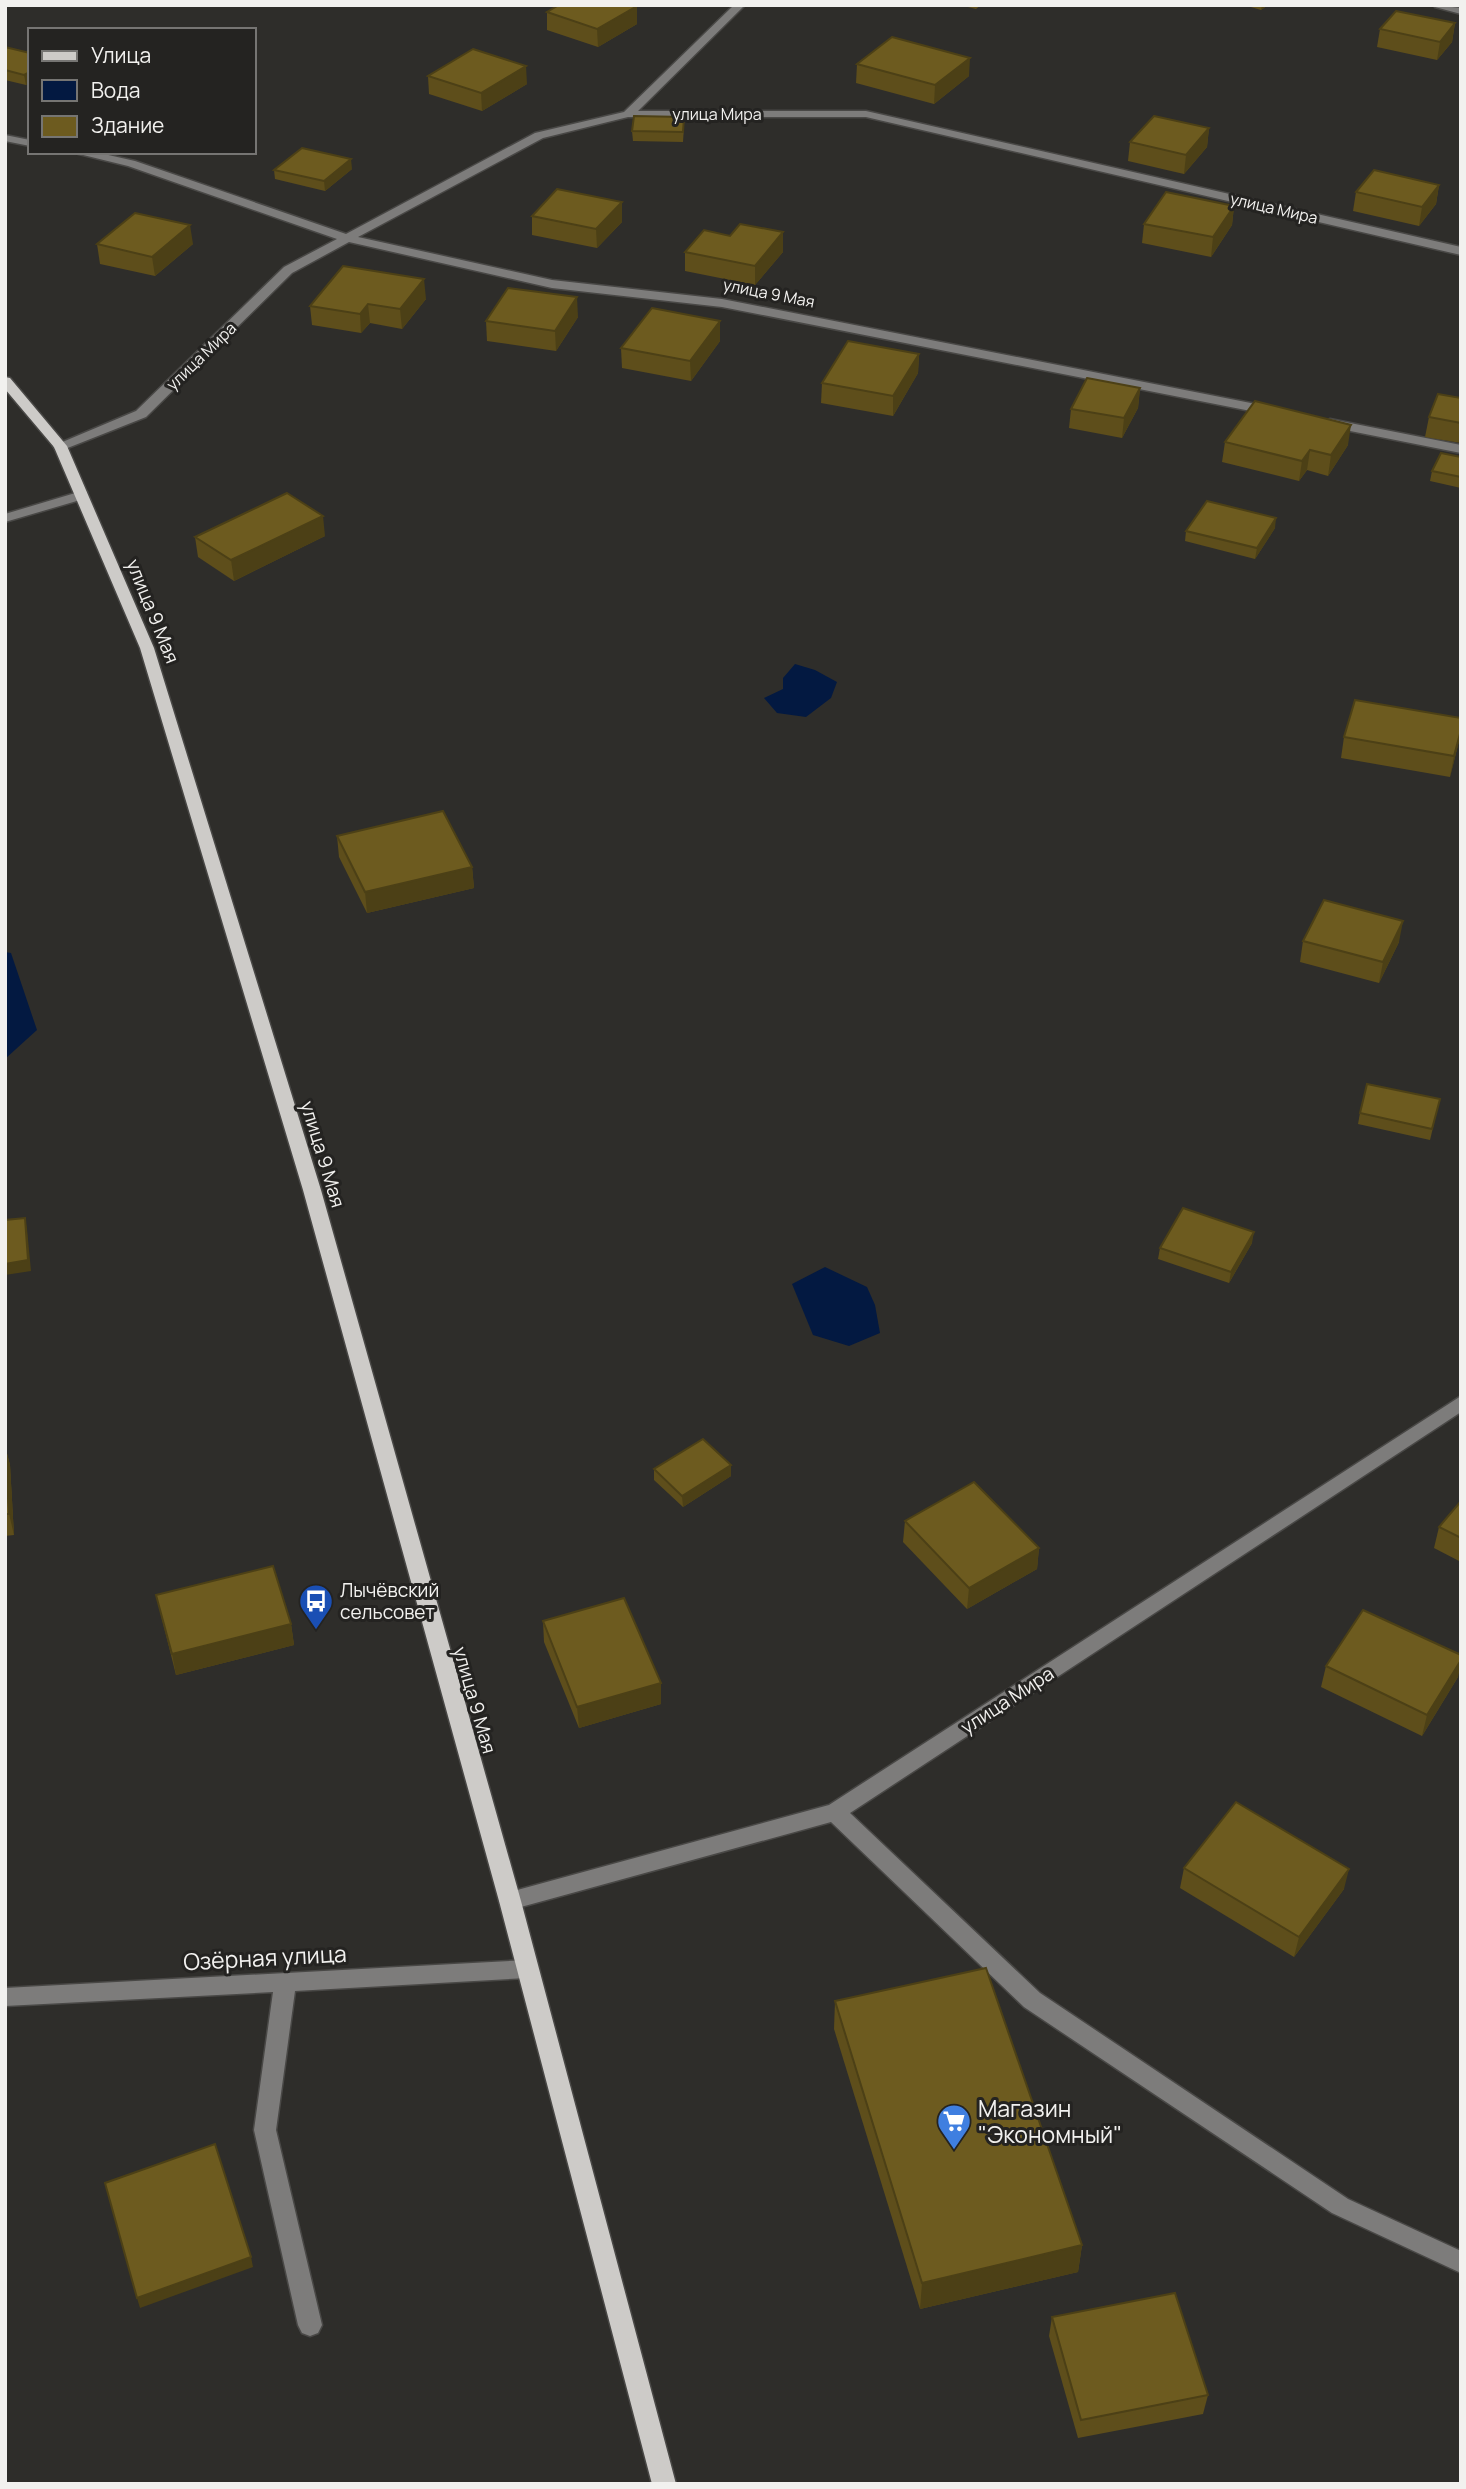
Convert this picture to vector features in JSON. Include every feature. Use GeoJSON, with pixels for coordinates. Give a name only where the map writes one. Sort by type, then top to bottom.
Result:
{"type":"FeatureCollection","features":[{"type":"Feature","properties":{"kind":"main road","name":"улица 9 Мая"},"geometry":{"type":"LineString","coordinates":[[5,381],[60,446],[152,661],[312,1190],[510,1901],[664,2484]]}},
{"type":"Feature","properties":{"kind":"street"},"geometry":{"type":"LineString","coordinates":[[628,114],[740,5]]}},
{"type":"Feature","properties":{"kind":"street"},"geometry":{"type":"LineString","coordinates":[[1440,5],[1461,10]]}},
{"type":"Feature","properties":{"kind":"street","name":"улица Мира"},"geometry":{"type":"LineString","coordinates":[[60,446],[141,414],[288,270],[539,135],[628,114],[866,114],[1461,251]]}},
{"type":"Feature","properties":{"kind":"street"},"geometry":{"type":"LineString","coordinates":[[5,138],[28,143]]}},
{"type":"Feature","properties":{"kind":"street","name":"улица 9 Мая"},"geometry":{"type":"LineString","coordinates":[[87,154],[131,163],[347,238],[552,284],[722,303],[1283,414]]}},
{"type":"Feature","properties":{"kind":"street"},"geometry":{"type":"LineString","coordinates":[[1310,419],[1461,449]]}},
{"type":"Feature","properties":{"kind":"street"},"geometry":{"type":"LineString","coordinates":[[5,518],[82,495]]}},
{"type":"Feature","properties":{"kind":"street","name":"улица Мира"},"geometry":{"type":"LineString","coordinates":[[510,1901],[835,1812],[1461,1403]]}},
{"type":"Feature","properties":{"kind":"street"},"geometry":{"type":"LineString","coordinates":[[835,1812],[1032,2000],[1340,2207],[1461,2262]]}},
{"type":"Feature","properties":{"kind":"street","name":"Озёрная улица"},"geometry":{"type":"LineString","coordinates":[[5,1997],[527,1969]]}},
{"type":"Feature","properties":{"kind":"street"},"geometry":{"type":"LineString","coordinates":[[285,1982],[265,2130],[310,2325]]}},
{"type":"Feature","properties":{"kind":"water"},"geometry":{"type":"Polygon","coordinates":[[[795,664],[815,670],[837,682],[831,698],[806,717],[777,713],[764,698],[783,689],[783,678],[795,664]]]}},
{"type":"Feature","properties":{"kind":"water"},"geometry":{"type":"Polygon","coordinates":[[[5,952],[11,953],[37,1030],[5,1059],[5,952]]]}},
{"type":"Feature","properties":{"kind":"water"},"geometry":{"type":"Polygon","coordinates":[[[825,1267],[867,1287],[875,1305],[880,1333],[849,1346],[813,1335],[792,1284],[825,1267]]]}},
{"type":"Feature","properties":{"kind":"building"},"geometry":{"type":"Polygon","coordinates":[[[559,5],[637,6],[597,29],[547,12],[559,5]]]}},
{"type":"Feature","properties":{"kind":"building"},"geometry":{"type":"Polygon","coordinates":[[[1396,11],[1455,23],[1440,42],[1380,29],[1396,11]]]}},
{"type":"Feature","properties":{"kind":"building"},"geometry":{"type":"Polygon","coordinates":[[[892,37],[970,58],[935,85],[857,64],[892,37]]]}},
{"type":"Feature","properties":{"kind":"building"},"geometry":{"type":"Polygon","coordinates":[[[5,47],[28,53],[28,73],[24,75],[5,70],[5,47]]]}},
{"type":"Feature","properties":{"kind":"building"},"geometry":{"type":"Polygon","coordinates":[[[473,49],[526,66],[481,93],[428,76],[473,49]]]}},
{"type":"Feature","properties":{"kind":"building"},"geometry":{"type":"Polygon","coordinates":[[[634,116],[684,117],[683,132],[632,131],[634,116]]]}},
{"type":"Feature","properties":{"kind":"building"},"geometry":{"type":"Polygon","coordinates":[[[1154,116],[1209,128],[1186,155],[1130,142],[1154,116]]]}},
{"type":"Feature","properties":{"kind":"building"},"geometry":{"type":"Polygon","coordinates":[[[302,148],[351,159],[324,181],[274,170],[302,148]]]}},
{"type":"Feature","properties":{"kind":"building"},"geometry":{"type":"Polygon","coordinates":[[[1374,170],[1439,185],[1422,207],[1356,192],[1374,170]]]}},
{"type":"Feature","properties":{"kind":"building"},"geometry":{"type":"Polygon","coordinates":[[[557,189],[622,202],[596,229],[532,216],[557,189]]]}},
{"type":"Feature","properties":{"kind":"building"},"geometry":{"type":"Polygon","coordinates":[[[1166,192],[1234,206],[1213,237],[1144,224],[1166,192]]]}},
{"type":"Feature","properties":{"kind":"building"},"geometry":{"type":"Polygon","coordinates":[[[135,213],[190,225],[152,257],[97,244],[135,213]]]}},
{"type":"Feature","properties":{"kind":"building"},"geometry":{"type":"Polygon","coordinates":[[[740,224],[783,232],[755,266],[685,252],[704,230],[730,236],[740,224]]]}},
{"type":"Feature","properties":{"kind":"building"},"geometry":{"type":"Polygon","coordinates":[[[343,266],[424,279],[400,309],[368,304],[360,314],[310,306],[343,266]]]}},
{"type":"Feature","properties":{"kind":"building"},"geometry":{"type":"Polygon","coordinates":[[[508,288],[577,297],[555,331],[486,321],[508,288]]]}},
{"type":"Feature","properties":{"kind":"building"},"geometry":{"type":"Polygon","coordinates":[[[652,308],[720,321],[690,361],[621,348],[652,308]]]}},
{"type":"Feature","properties":{"kind":"building"},"geometry":{"type":"Polygon","coordinates":[[[848,341],[919,354],[893,396],[822,383],[848,341]]]}},
{"type":"Feature","properties":{"kind":"building"},"geometry":{"type":"Polygon","coordinates":[[[1087,378],[1140,388],[1124,418],[1071,409],[1087,378]]]}},
{"type":"Feature","properties":{"kind":"building"},"geometry":{"type":"Polygon","coordinates":[[[1438,394],[1461,398],[1461,423],[1429,417],[1438,394]]]}},
{"type":"Feature","properties":{"kind":"building"},"geometry":{"type":"Polygon","coordinates":[[[1255,401],[1351,425],[1331,455],[1310,450],[1302,461],[1225,442],[1255,401]]]}},
{"type":"Feature","properties":{"kind":"building"},"geometry":{"type":"Polygon","coordinates":[[[1441,453],[1461,457],[1461,477],[1432,471],[1441,453]]]}},
{"type":"Feature","properties":{"kind":"building"},"geometry":{"type":"Polygon","coordinates":[[[287,493],[323,516],[231,560],[195,537],[287,493]]]}},
{"type":"Feature","properties":{"kind":"building"},"geometry":{"type":"Polygon","coordinates":[[[1207,501],[1276,518],[1257,548],[1186,531],[1207,501]]]}},
{"type":"Feature","properties":{"kind":"building"},"geometry":{"type":"Polygon","coordinates":[[[1355,700],[1461,718],[1461,730],[1454,756],[1344,737],[1355,700]]]}},
{"type":"Feature","properties":{"kind":"building"},"geometry":{"type":"Polygon","coordinates":[[[443,811],[472,867],[365,892],[337,836],[443,811]]]}},
{"type":"Feature","properties":{"kind":"building"},"geometry":{"type":"Polygon","coordinates":[[[1324,900],[1403,921],[1383,962],[1303,941],[1324,900]]]}},
{"type":"Feature","properties":{"kind":"building"},"geometry":{"type":"Polygon","coordinates":[[[1367,1084],[1440,1099],[1432,1129],[1360,1113],[1367,1084]]]}},
{"type":"Feature","properties":{"kind":"building"},"geometry":{"type":"Polygon","coordinates":[[[1183,1208],[1254,1232],[1231,1272],[1160,1248],[1183,1208]]]}},
{"type":"Feature","properties":{"kind":"building"},"geometry":{"type":"Polygon","coordinates":[[[25,1218],[28,1260],[5,1264],[5,1220],[25,1218]]]}},
{"type":"Feature","properties":{"kind":"building"},"geometry":{"type":"Polygon","coordinates":[[[703,1439],[731,1465],[682,1496],[654,1469],[703,1439]]]}},
{"type":"Feature","properties":{"kind":"building"},"geometry":{"type":"Polygon","coordinates":[[[5,1451],[9,1514],[5,1514],[5,1451]]]}},
{"type":"Feature","properties":{"kind":"building"},"geometry":{"type":"Polygon","coordinates":[[[974,1482],[1039,1548],[969,1588],[905,1521],[974,1482]]]}},
{"type":"Feature","properties":{"kind":"building"},"geometry":{"type":"Polygon","coordinates":[[[1461,1501],[1461,1538],[1439,1527],[1461,1501]]]}},
{"type":"Feature","properties":{"kind":"building"},"geometry":{"type":"Polygon","coordinates":[[[273,1566],[291,1624],[172,1654],[156,1595],[273,1566]]]}},
{"type":"Feature","properties":{"kind":"building"},"geometry":{"type":"Polygon","coordinates":[[[624,1598],[661,1683],[577,1707],[543,1621],[624,1598]]]}},
{"type":"Feature","properties":{"kind":"building"},"geometry":{"type":"Polygon","coordinates":[[[1363,1610],[1461,1655],[1461,1660],[1427,1715],[1326,1666],[1363,1610]]]}},
{"type":"Feature","properties":{"kind":"building"},"geometry":{"type":"Polygon","coordinates":[[[1236,1802],[1349,1869],[1299,1937],[1184,1868],[1236,1802]]]}},
{"type":"Feature","properties":{"kind":"building","name":"Магазин \"Экономный\""},"geometry":{"type":"Polygon","coordinates":[[[986,1968],[1082,2245],[922,2283],[835,2001],[986,1968]]]}},
{"type":"Feature","properties":{"kind":"building"},"geometry":{"type":"Polygon","coordinates":[[[215,2144],[251,2257],[137,2298],[105,2183],[215,2144]]]}},
{"type":"Feature","properties":{"kind":"building"},"geometry":{"type":"Polygon","coordinates":[[[1175,2293],[1208,2395],[1081,2420],[1052,2317],[1175,2293]]]}},
{"type":"Feature","properties":{"kind":"place","name":"Лычёвский сельсовет"},"geometry":{"type":"Point","coordinates":[316,1631]}},
{"type":"Feature","properties":{"kind":"place","name":"Магазин \"Экономный\""},"geometry":{"type":"Point","coordinates":[954,2151]}}]}
